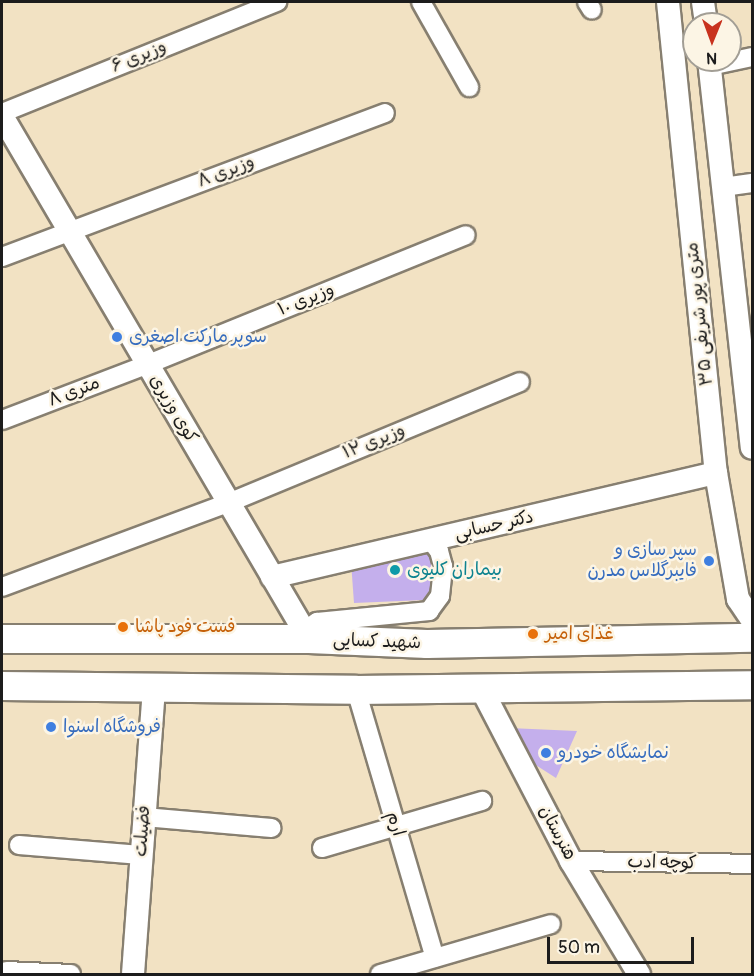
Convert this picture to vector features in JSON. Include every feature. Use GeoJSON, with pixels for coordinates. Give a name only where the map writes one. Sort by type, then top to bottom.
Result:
{"type":"FeatureCollection","features":[{"type":"Feature","properties":{"kind":"main road","name":"شهید کسایی"},"geometry":{"type":"LineString","coordinates":[[2,639],[303,637],[428,644],[753,638]]}},
{"type":"Feature","properties":{"kind":"main road"},"geometry":{"type":"LineString","coordinates":[[2,686],[356,690],[753,685]]}},
{"type":"Feature","properties":{"kind":"street","name":"وزیری ۶"},"geometry":{"type":"LineString","coordinates":[[2,114],[278,2]]}},
{"type":"Feature","properties":{"kind":"street"},"geometry":{"type":"LineString","coordinates":[[421,2],[469,87]]}},
{"type":"Feature","properties":{"kind":"street","name":"۳۵ متری پور شریفی"},"geometry":{"type":"LineString","coordinates":[[668,2],[716,473],[738,599],[753,620]]}},
{"type":"Feature","properties":{"kind":"street","name":"۳۵ متری پور شریفی"},"geometry":{"type":"LineString","coordinates":[[711,72],[723,187],[746,332],[753,448]]}},
{"type":"Feature","properties":{"kind":"street","name":"وزیری ۸"},"geometry":{"type":"LineString","coordinates":[[2,257],[385,113]]}},
{"type":"Feature","properties":{"kind":"street","name":"کوی وزیری"},"geometry":{"type":"LineString","coordinates":[[2,114],[68,232],[272,577],[303,637]]}},
{"type":"Feature","properties":{"kind":"street"},"geometry":{"type":"LineString","coordinates":[[723,187],[753,183]]}},
{"type":"Feature","properties":{"kind":"street","name":"وزیری ۱۰"},"geometry":{"type":"LineString","coordinates":[[146,365],[466,235]]}},
{"type":"Feature","properties":{"kind":"street","name":"متری ۸"},"geometry":{"type":"LineString","coordinates":[[2,420],[146,365]]}},
{"type":"Feature","properties":{"kind":"street","name":"وزيری ۱۲"},"geometry":{"type":"LineString","coordinates":[[2,587],[228,503],[520,382]]}},
{"type":"Feature","properties":{"kind":"street","name":"دکتر حسابی"},"geometry":{"type":"LineString","coordinates":[[272,577],[716,473]]}},
{"type":"Feature","properties":{"kind":"street"},"geometry":{"type":"LineString","coordinates":[[303,637],[317,622],[429,612],[440,596],[443,566],[439,551],[431,541]]}},
{"type":"Feature","properties":{"kind":"street","name":"فضیلت"},"geometry":{"type":"LineString","coordinates":[[133,975],[154,688]]}},
{"type":"Feature","properties":{"kind":"street","name":"هنرستان"},"geometry":{"type":"LineString","coordinates":[[481,688],[572,861],[639,975]]}},
{"type":"Feature","properties":{"kind":"street","name":"ارم"},"geometry":{"type":"LineString","coordinates":[[356,690],[435,957]]}},
{"type":"Feature","properties":{"kind":"street"},"geometry":{"type":"LineString","coordinates":[[322,848],[482,801]]}},
{"type":"Feature","properties":{"kind":"street"},"geometry":{"type":"LineString","coordinates":[[144,817],[272,828]]}},
{"type":"Feature","properties":{"kind":"street"},"geometry":{"type":"LineString","coordinates":[[19,845],[141,855]]}},
{"type":"Feature","properties":{"kind":"street","name":"کوچه ادب"},"geometry":{"type":"LineString","coordinates":[[572,861],[753,864]]}},
{"type":"Feature","properties":{"kind":"street"},"geometry":{"type":"LineString","coordinates":[[380,975],[551,924]]}},
{"type":"Feature","properties":{"kind":"street"},"geometry":{"type":"LineString","coordinates":[[6,971],[72,975]]}},
{"type":"Feature","properties":{"kind":"building","name":"بیماران کلیوی"},"geometry":{"type":"Polygon","coordinates":[[[424,550],[437,563],[431,594],[424,600],[354,603],[351,562],[424,550]]]}},
{"type":"Feature","properties":{"kind":"building","name":"نمایشگاه خودرو"},"geometry":{"type":"Polygon","coordinates":[[[509,728],[577,731],[556,778],[531,762],[509,728]]]}},
{"type":"Feature","properties":{"kind":"place","name":"سوپر مارکت اصغری"},"geometry":{"type":"Point","coordinates":[117,337]}},
{"type":"Feature","properties":{"kind":"place","name":"سپر سازی و فایبرگلاس مدرن"},"geometry":{"type":"Point","coordinates":[709,561]}},
{"type":"Feature","properties":{"kind":"place","name":"بیماران کلیوی"},"geometry":{"type":"Point","coordinates":[395,570]}},
{"type":"Feature","properties":{"kind":"place","name":"فست فود پاشا"},"geometry":{"type":"Point","coordinates":[123,627]}},
{"type":"Feature","properties":{"kind":"place","name":"غذای امیر"},"geometry":{"type":"Point","coordinates":[533,634]}},
{"type":"Feature","properties":{"kind":"place","name":"فروشگاه اسنوا"},"geometry":{"type":"Point","coordinates":[51,727]}},
{"type":"Feature","properties":{"kind":"place","name":"نمایشگاه خودرو"},"geometry":{"type":"Point","coordinates":[546,753]}}]}
